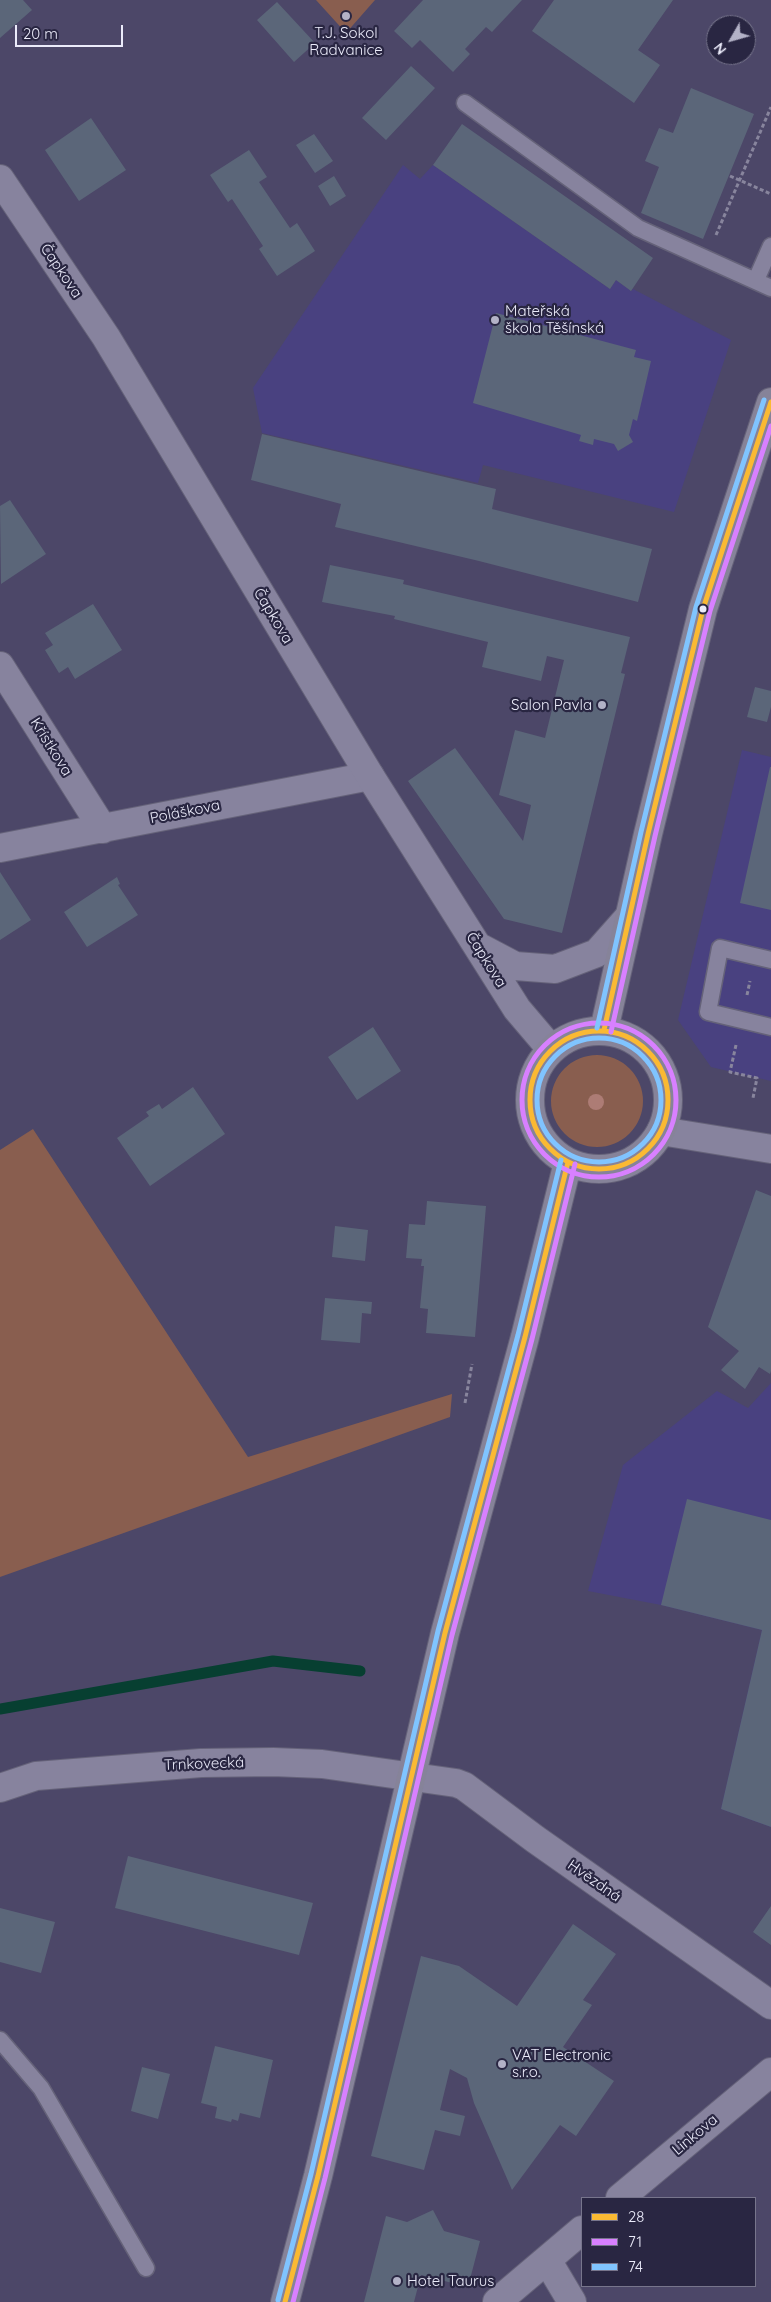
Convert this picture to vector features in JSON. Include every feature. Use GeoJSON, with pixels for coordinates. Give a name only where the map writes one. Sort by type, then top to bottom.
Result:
{"type":"FeatureCollection","features":[{"type":"Feature","properties":{"kind":"main road"},"geometry":{"type":"LineString","coordinates":[[604,1030],[628,918],[703,609],[771,402]]}},
{"type":"Feature","properties":{"kind":"main road"},"geometry":{"type":"LineString","coordinates":[[604,1030],[626,1035],[645,1048],[660,1066],[667,1087],[668,1109],[661,1131],[648,1149],[631,1162],[610,1169],[588,1169],[568,1162],[550,1149],[536,1131],[530,1110],[530,1088],[537,1067],[550,1049],[566,1038],[585,1031],[604,1030]]}},
{"type":"Feature","properties":{"kind":"main road"},"geometry":{"type":"LineString","coordinates":[[285,2302],[318,2176],[410,1776],[525,1338],[568,1162]]}},
{"type":"Feature","properties":{"kind":"street","name":"Čapkova"},"geometry":{"type":"LineString","coordinates":[[0,179],[106,337],[370,776],[517,1009],[550,1049]]}},
{"type":"Feature","properties":{"kind":"street","name":"Křístkova"},"geometry":{"type":"LineString","coordinates":[[0,666],[103,829]]}},
{"type":"Feature","properties":{"kind":"street","name":"Poláškova"},"geometry":{"type":"LineString","coordinates":[[0,848],[370,776]]}},
{"type":"Feature","properties":{"kind":"street"},"geometry":{"type":"LineString","coordinates":[[478,946],[515,966],[555,969],[597,953],[628,918]]}},
{"type":"Feature","properties":{"kind":"street"},"geometry":{"type":"LineString","coordinates":[[661,1131],[771,1149]]}},
{"type":"Feature","properties":{"kind":"street","name":"Trnkovecká"},"geometry":{"type":"LineString","coordinates":[[0,1788],[36,1776],[202,1763],[273,1762],[322,1764],[410,1776]]}},
{"type":"Feature","properties":{"kind":"street","name":"Hvězdná"},"geometry":{"type":"LineString","coordinates":[[410,1776],[464,1786],[512,1810],[534,1839],[771,2005]]}},
{"type":"Feature","properties":{"kind":"street","name":"Linkova"},"geometry":{"type":"LineString","coordinates":[[621,2197],[771,2072]]}},
{"type":"Feature","properties":{"kind":"street"},"geometry":{"type":"LineString","coordinates":[[497,2302],[581,2231]]}},
{"type":"Feature","properties":{"kind":"street"},"geometry":{"type":"LineString","coordinates":[[546,2260],[572,2302]]}},
{"type":"Feature","properties":{"kind":"lane"},"geometry":{"type":"LineString","coordinates":[[465,103],[638,228],[771,288]]}},
{"type":"Feature","properties":{"kind":"lane"},"geometry":{"type":"LineString","coordinates":[[756,280],[771,246]]}},
{"type":"Feature","properties":{"kind":"lane"},"geometry":{"type":"LineString","coordinates":[[771,960],[720,948],[708,1012],[771,1027]]}},
{"type":"Feature","properties":{"kind":"lane"},"geometry":{"type":"LineString","coordinates":[[0,2040],[42,2088],[146,2268]]}},
{"type":"Feature","properties":{"kind":"path"},"geometry":{"type":"LineString","coordinates":[[707,259],[771,107]]}},
{"type":"Feature","properties":{"kind":"path"},"geometry":{"type":"LineString","coordinates":[[730,176],[771,194]]}},
{"type":"Feature","properties":{"kind":"path"},"geometry":{"type":"LineString","coordinates":[[745,1002],[751,975]]}},
{"type":"Feature","properties":{"kind":"path"},"geometry":{"type":"LineString","coordinates":[[736,1041],[730,1072],[757,1078],[753,1098]]}},
{"type":"Feature","properties":{"kind":"path"},"geometry":{"type":"LineString","coordinates":[[465,1403],[472,1364]]}},
{"type":"Feature","properties":{"kind":"shaded area","name":"T.J. Sokol Radvanice"},"geometry":{"type":"Polygon","coordinates":[[[316,0],[375,0],[346,33],[316,0]]]}},
{"type":"Feature","properties":{"kind":"shaded area","name":"Mateřská škola Těšínská"},"geometry":{"type":"Polygon","coordinates":[[[403,165],[420,179],[433,165],[610,289],[616,280],[631,291],[633,289],[731,340],[674,512],[483,465],[478,483],[262,433],[253,388],[403,165]]]}},
{"type":"Feature","properties":{"kind":"shaded area"},"geometry":{"type":"Polygon","coordinates":[[[742,750],[771,757],[771,1081],[711,1067],[678,1020],[742,750]]]}},
{"type":"Feature","properties":{"kind":"shaded area"},"geometry":{"type":"Polygon","coordinates":[[[597,1055],[615,1058],[630,1068],[640,1083],[643,1101],[640,1119],[630,1134],[615,1144],[597,1147],[579,1144],[564,1134],[554,1119],[551,1101],[554,1083],[564,1068],[579,1058],[597,1055]]]}},
{"type":"Feature","properties":{"kind":"shaded area"},"geometry":{"type":"Polygon","coordinates":[[[33,1129],[248,1457],[452,1394],[450,1417],[0,1577],[0,1150],[33,1129]]]}},
{"type":"Feature","properties":{"kind":"shaded area"},"geometry":{"type":"Polygon","coordinates":[[[771,1383],[771,1827],[721,1809],[762,1630],[661,1605],[588,1591],[623,1465],[717,1391],[748,1408],[771,1383]]]}},
{"type":"Feature","properties":{"kind":"building"},"geometry":{"type":"Polygon","coordinates":[[[0,0],[23,0],[32,10],[0,38],[0,0]]]}},
{"type":"Feature","properties":{"kind":"building"},"geometry":{"type":"Polygon","coordinates":[[[423,0],[522,0],[492,32],[486,27],[465,49],[470,54],[453,72],[420,40],[412,48],[394,31],[423,0]]]}},
{"type":"Feature","properties":{"kind":"building"},"geometry":{"type":"Polygon","coordinates":[[[554,0],[673,0],[638,50],[660,65],[634,103],[532,31],[554,0]]]}},
{"type":"Feature","properties":{"kind":"building"},"geometry":{"type":"Polygon","coordinates":[[[277,2],[315,43],[294,62],[257,20],[277,2]]]}},
{"type":"Feature","properties":{"kind":"building"},"geometry":{"type":"Polygon","coordinates":[[[411,66],[435,88],[386,140],[362,118],[411,66]]]}},
{"type":"Feature","properties":{"kind":"building"},"geometry":{"type":"Polygon","coordinates":[[[691,88],[754,114],[703,239],[641,213],[659,167],[645,161],[659,128],[673,133],[691,88]]]}},
{"type":"Feature","properties":{"kind":"building"},"geometry":{"type":"Polygon","coordinates":[[[91,118],[126,170],[79,201],[45,150],[91,118]]]}},
{"type":"Feature","properties":{"kind":"building"},"geometry":{"type":"Polygon","coordinates":[[[462,124],[653,258],[631,291],[616,280],[610,289],[433,165],[462,124]]]}},
{"type":"Feature","properties":{"kind":"building"},"geometry":{"type":"Polygon","coordinates":[[[314,134],[333,161],[315,173],[296,145],[314,134]]]}},
{"type":"Feature","properties":{"kind":"building"},"geometry":{"type":"Polygon","coordinates":[[[249,150],[267,177],[259,182],[290,228],[297,223],[315,251],[277,276],[259,249],[263,246],[232,199],[228,202],[210,175],[249,150]]]}},
{"type":"Feature","properties":{"kind":"building"},"geometry":{"type":"Polygon","coordinates":[[[334,176],[346,196],[330,206],[318,186],[334,176]]]}},
{"type":"Feature","properties":{"kind":"building"},"geometry":{"type":"Polygon","coordinates":[[[496,313],[554,328],[556,320],[578,327],[576,334],[636,350],[634,357],[651,361],[637,421],[633,419],[629,435],[633,442],[618,451],[614,444],[594,439],[593,445],[579,441],[581,435],[473,403],[496,313]]]}},
{"type":"Feature","properties":{"kind":"building"},"geometry":{"type":"Polygon","coordinates":[[[262,434],[496,489],[492,509],[652,549],[638,602],[479,561],[335,527],[341,504],[251,480],[262,434]]]}},
{"type":"Feature","properties":{"kind":"building"},"geometry":{"type":"Polygon","coordinates":[[[10,500],[46,554],[1,584],[0,506],[10,500]]]}},
{"type":"Feature","properties":{"kind":"building"},"geometry":{"type":"Polygon","coordinates":[[[330,565],[404,580],[403,584],[630,637],[621,673],[625,674],[562,933],[504,919],[408,781],[455,748],[523,841],[531,805],[499,795],[515,730],[545,738],[564,660],[547,656],[541,681],[482,667],[488,642],[394,619],[395,616],[322,602],[330,565]]]}},
{"type":"Feature","properties":{"kind":"building"},"geometry":{"type":"Polygon","coordinates":[[[93,604],[122,650],[75,679],[68,667],[59,673],[45,650],[53,645],[45,633],[93,604]]]}},
{"type":"Feature","properties":{"kind":"building"},"geometry":{"type":"Polygon","coordinates":[[[755,687],[771,691],[771,707],[767,722],[747,717],[755,687]]]}},
{"type":"Feature","properties":{"kind":"building"},"geometry":{"type":"Polygon","coordinates":[[[771,767],[771,910],[740,903],[771,767]]]}},
{"type":"Feature","properties":{"kind":"building"},"geometry":{"type":"Polygon","coordinates":[[[0,872],[31,920],[0,940],[0,872]]]}},
{"type":"Feature","properties":{"kind":"building"},"geometry":{"type":"Polygon","coordinates":[[[117,877],[120,884],[118,885],[138,915],[87,947],[64,912],[117,877]]]}},
{"type":"Feature","properties":{"kind":"building"},"geometry":{"type":"Polygon","coordinates":[[[373,1027],[401,1071],[357,1100],[328,1057],[373,1027]]]}},
{"type":"Feature","properties":{"kind":"building"},"geometry":{"type":"Polygon","coordinates":[[[193,1087],[225,1134],[150,1186],[117,1138],[149,1116],[146,1112],[159,1104],[162,1109],[193,1087]]]}},
{"type":"Feature","properties":{"kind":"building"},"geometry":{"type":"Polygon","coordinates":[[[756,1190],[771,1196],[771,1371],[770,1374],[759,1367],[745,1389],[721,1370],[739,1351],[708,1327],[756,1190]]]}},
{"type":"Feature","properties":{"kind":"building"},"geometry":{"type":"Polygon","coordinates":[[[427,1201],[486,1206],[475,1337],[426,1333],[428,1309],[420,1308],[424,1266],[421,1266],[422,1259],[406,1258],[409,1224],[425,1225],[427,1201]]]}},
{"type":"Feature","properties":{"kind":"building"},"geometry":{"type":"Polygon","coordinates":[[[335,1226],[368,1230],[365,1261],[332,1257],[335,1226]]]}},
{"type":"Feature","properties":{"kind":"building"},"geometry":{"type":"Polygon","coordinates":[[[325,1298],[372,1302],[371,1314],[362,1313],[360,1343],[321,1340],[325,1298]]]}},
{"type":"Feature","properties":{"kind":"building"},"geometry":{"type":"Polygon","coordinates":[[[687,1499],[771,1520],[771,1827],[721,1809],[762,1630],[661,1605],[687,1499]]]}},
{"type":"Feature","properties":{"kind":"building"},"geometry":{"type":"Polygon","coordinates":[[[128,1856],[313,1903],[299,1955],[115,1908],[128,1856]]]}},
{"type":"Feature","properties":{"kind":"building"},"geometry":{"type":"Polygon","coordinates":[[[771,1906],[771,1945],[753,1932],[771,1906]]]}},
{"type":"Feature","properties":{"kind":"building"},"geometry":{"type":"Polygon","coordinates":[[[0,1908],[55,1922],[41,1973],[0,1962],[0,1908]]]}},
{"type":"Feature","properties":{"kind":"building"},"geometry":{"type":"Polygon","coordinates":[[[573,1924],[616,1954],[583,2000],[592,2005],[563,2047],[614,2081],[576,2136],[560,2125],[512,2190],[474,2103],[467,2078],[450,2069],[440,2110],[465,2116],[460,2136],[435,2130],[424,2170],[371,2156],[421,1956],[459,1966],[517,2006],[573,1924]]]}},
{"type":"Feature","properties":{"kind":"building"},"geometry":{"type":"Polygon","coordinates":[[[215,2046],[273,2060],[260,2118],[240,2113],[238,2121],[232,2119],[231,2122],[215,2118],[217,2107],[201,2103],[215,2046]]]}},
{"type":"Feature","properties":{"kind":"building"},"geometry":{"type":"Polygon","coordinates":[[[142,2067],[170,2074],[158,2119],[131,2111],[142,2067]]]}},
{"type":"Feature","properties":{"kind":"building"},"geometry":{"type":"Polygon","coordinates":[[[433,2210],[444,2231],[480,2241],[468,2287],[421,2275],[414,2302],[364,2302],[386,2216],[407,2222],[433,2210]]]}},
{"type":"Feature","properties":{"kind":"waterway"},"geometry":{"type":"LineString","coordinates":[[0,1709],[273,1661],[360,1671]]}},
{"type":"Feature","properties":{"kind":"transit line","name":"74"},"geometry":{"type":"LineString","coordinates":[[597,1028],[641,832],[696,607],[764,400]]}},
{"type":"Feature","properties":{"kind":"transit line","name":"28"},"geometry":{"type":"LineString","coordinates":[[604,1030],[648,834],[703,609],[771,402]]}},
{"type":"Feature","properties":{"kind":"transit line","name":"71"},"geometry":{"type":"LineString","coordinates":[[611,1032],[655,836],[710,611],[771,426]]}},
{"type":"Feature","properties":{"kind":"transit line","name":"71"},"geometry":{"type":"LineString","coordinates":[[599,1023],[628,1029],[642,1036],[653,1046],[663,1057],[670,1071],[676,1100],[670,1129],[663,1143],[653,1154],[642,1164],[628,1171],[599,1177],[570,1171],[556,1164],[545,1154],[535,1143],[528,1129],[522,1100],[528,1071],[535,1057],[545,1046],[556,1036],[570,1029],[599,1023]]}},
{"type":"Feature","properties":{"kind":"transit line","name":"28"},"geometry":{"type":"LineString","coordinates":[[599,1031],[613,1032],[625,1036],[637,1042],[648,1051],[657,1062],[663,1074],[667,1086],[668,1100],[667,1114],[663,1126],[657,1138],[648,1149],[637,1158],[625,1164],[613,1168],[599,1169],[585,1168],[573,1164],[561,1158],[550,1149],[541,1138],[535,1126],[531,1114],[530,1100],[531,1086],[535,1074],[541,1062],[550,1051],[561,1042],[573,1036],[585,1032],[599,1031]]}},
{"type":"Feature","properties":{"kind":"transit line","name":"74"},"geometry":{"type":"LineString","coordinates":[[599,1038],[623,1043],[643,1056],[656,1076],[661,1100],[656,1124],[643,1144],[623,1157],[599,1162],[575,1157],[555,1144],[542,1124],[537,1100],[542,1076],[555,1056],[575,1043],[599,1038]]}},
{"type":"Feature","properties":{"kind":"transit line","name":"74"},"geometry":{"type":"LineString","coordinates":[[278,2300],[311,2174],[438,1631],[518,1335],[561,1160]]}},
{"type":"Feature","properties":{"kind":"transit line","name":"28"},"geometry":{"type":"LineString","coordinates":[[285,2302],[318,2176],[445,1633],[525,1337],[568,1162]]}},
{"type":"Feature","properties":{"kind":"transit line","name":"71"},"geometry":{"type":"LineString","coordinates":[[293,2302],[325,2178],[452,1635],[532,1339],[575,1164]]}},
{"type":"Feature","properties":{"kind":"place","name":"T.J. Sokol Radvanice"},"geometry":{"type":"Point","coordinates":[346,16]}},
{"type":"Feature","properties":{"kind":"place","name":"Mateřská škola Těšínská"},"geometry":{"type":"Point","coordinates":[495,320]}},
{"type":"Feature","properties":{"kind":"place","name":"Salon Pavla"},"geometry":{"type":"Point","coordinates":[602,705]}},
{"type":"Feature","properties":{"kind":"place","name":"VAT Electronic s.r.o."},"geometry":{"type":"Point","coordinates":[502,2064]}},
{"type":"Feature","properties":{"kind":"place","name":"Hotel Taurus"},"geometry":{"type":"Point","coordinates":[397,2281]}}]}
